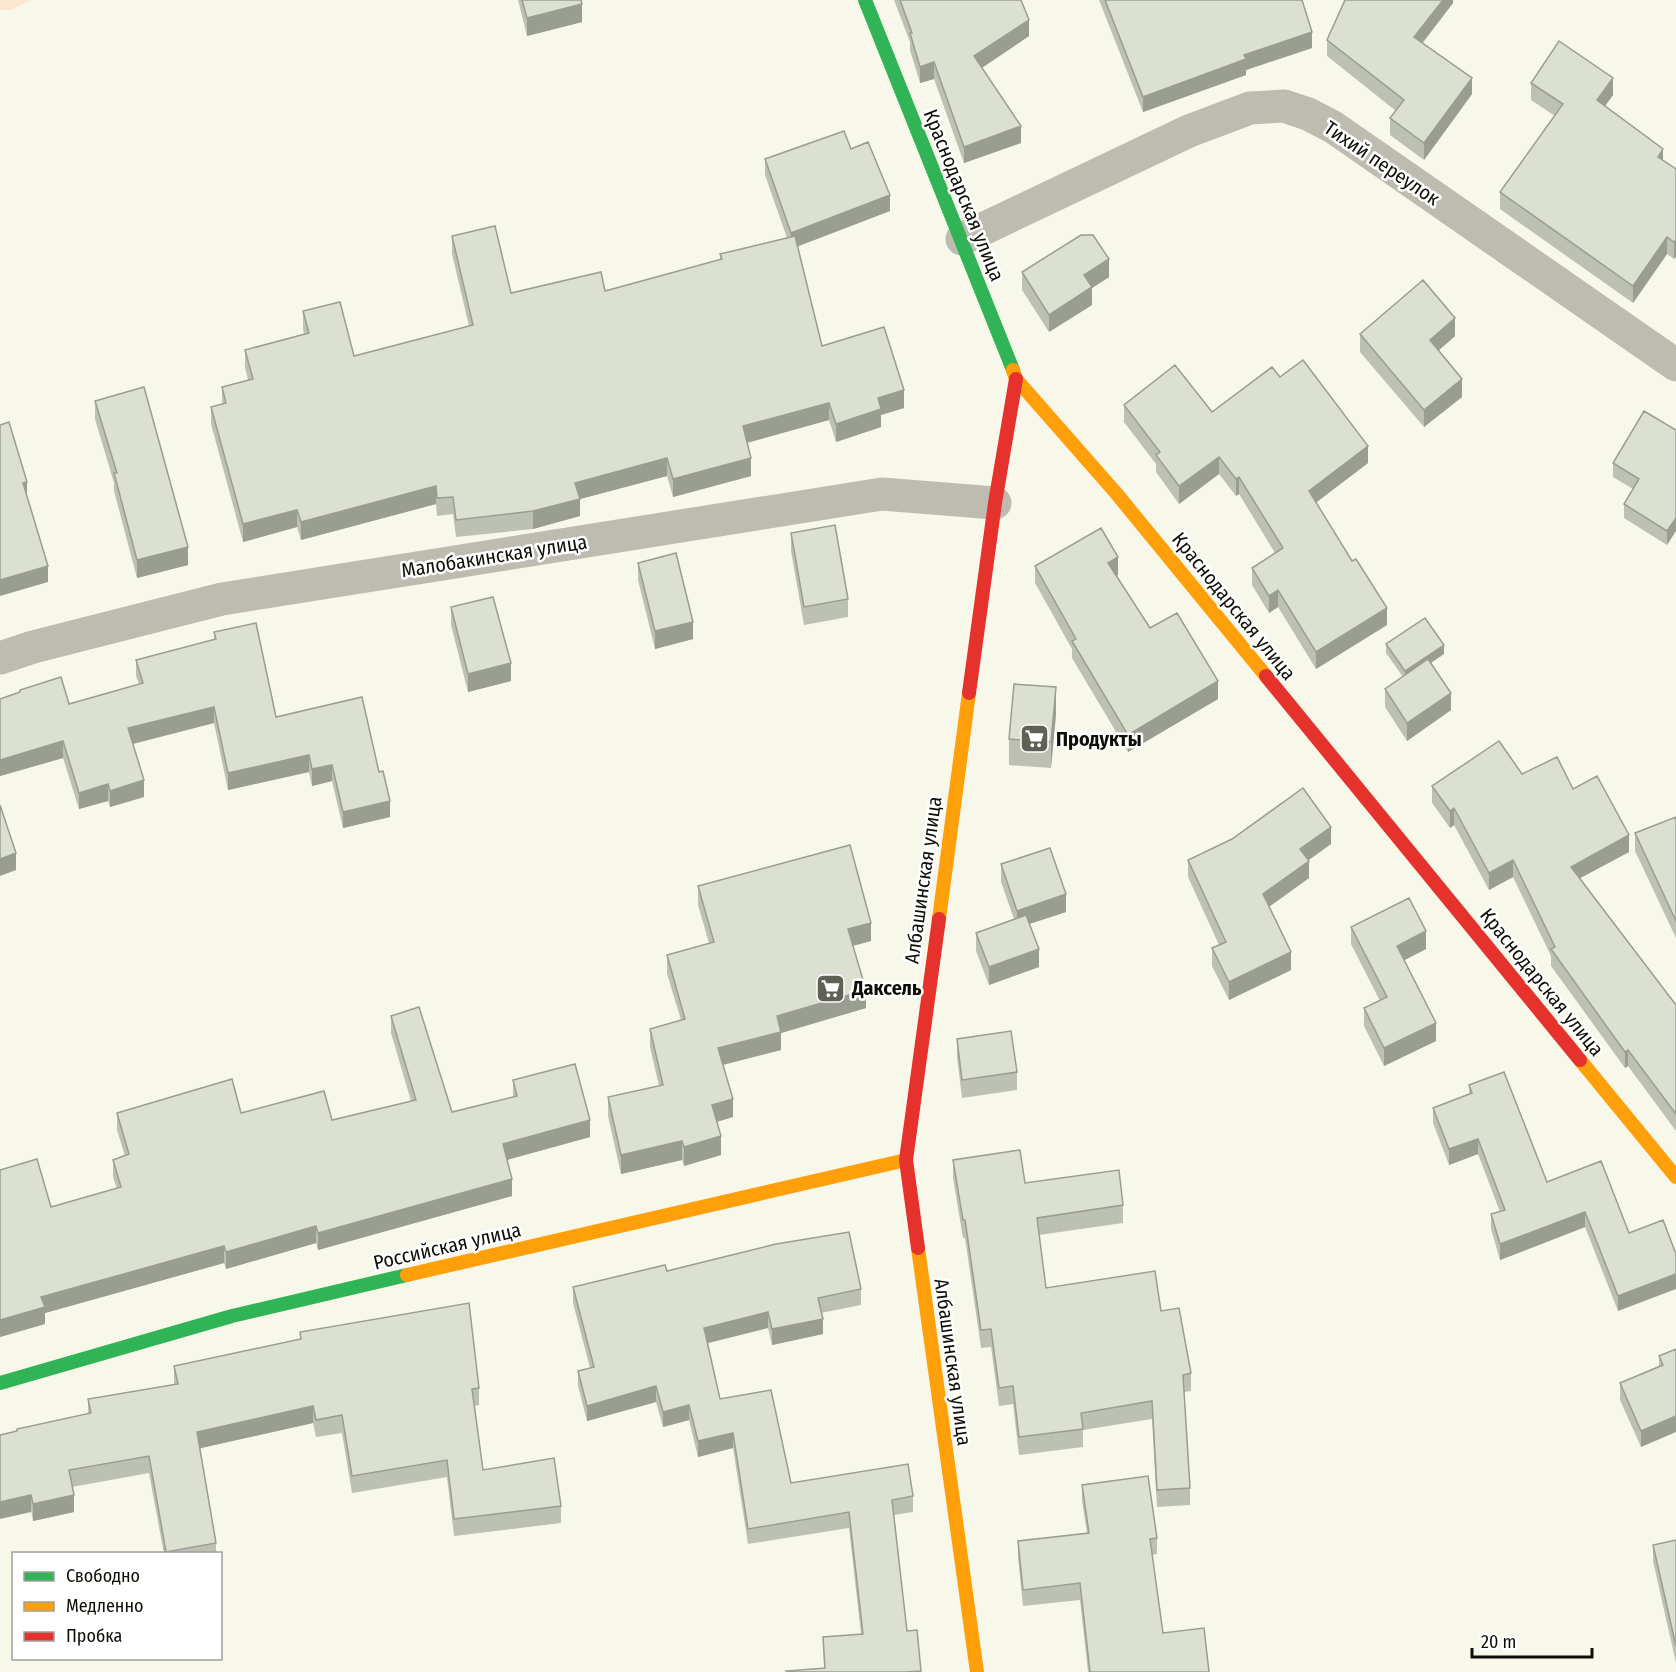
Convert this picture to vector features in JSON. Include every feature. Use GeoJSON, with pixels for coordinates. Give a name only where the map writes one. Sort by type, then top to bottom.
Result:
{"type":"FeatureCollection","features":[{"type":"Feature","properties":{"kind":"street","name":"Краснодарская улица"},"geometry":{"type":"LineString","coordinates":[[865,0],[1016,379],[1116,493],[1676,1177]]}},
{"type":"Feature","properties":{"kind":"street","name":"Тихий переулок"},"geometry":{"type":"LineString","coordinates":[[962,239],[1189,131],[1250,108],[1284,106],[1308,114],[1333,127],[1676,364]]}},
{"type":"Feature","properties":{"kind":"street","name":"Албашинская улица"},"geometry":{"type":"LineString","coordinates":[[977,1672],[906,1160],[995,503],[1016,379]]}},
{"type":"Feature","properties":{"kind":"street","name":"Малобакинская улица"},"geometry":{"type":"LineString","coordinates":[[0,658],[33,647],[222,599],[882,494],[995,503]]}},
{"type":"Feature","properties":{"kind":"street","name":"Российская улица"},"geometry":{"type":"LineString","coordinates":[[0,1383],[232,1316],[906,1160]]}},
{"type":"Feature","properties":{"kind":"shaded area"},"geometry":{"type":"Polygon","coordinates":[[[0,0],[31,0],[11,10],[0,10],[0,0]]]}},
{"type":"Feature","properties":{"kind":"building"},"geometry":{"type":"Polygon","coordinates":[[[522,0],[581,0],[582,4],[527,18],[522,0]]]}},
{"type":"Feature","properties":{"kind":"building"},"geometry":{"type":"Polygon","coordinates":[[[900,0],[1021,0],[1029,20],[974,56],[1021,126],[964,147],[934,62],[920,67],[910,33],[912,33],[900,0]]]}},
{"type":"Feature","properties":{"kind":"building"},"geometry":{"type":"Polygon","coordinates":[[[1105,0],[1302,0],[1312,32],[1244,55],[1246,59],[1143,97],[1105,0]]]}},
{"type":"Feature","properties":{"kind":"building"},"geometry":{"type":"Polygon","coordinates":[[[1345,0],[1443,0],[1414,37],[1472,78],[1424,143],[1390,118],[1404,100],[1327,40],[1345,0]]]}},
{"type":"Feature","properties":{"kind":"building"},"geometry":{"type":"Polygon","coordinates":[[[1559,41],[1613,78],[1597,100],[1663,149],[1658,157],[1676,169],[1676,240],[1674,242],[1667,237],[1633,286],[1500,192],[1563,104],[1531,83],[1559,41]]]}},
{"type":"Feature","properties":{"kind":"building"},"geometry":{"type":"Polygon","coordinates":[[[844,131],[851,149],[868,142],[890,195],[791,233],[765,159],[844,131]]]}},
{"type":"Feature","properties":{"kind":"building"},"geometry":{"type":"Polygon","coordinates":[[[495,226],[511,293],[601,272],[605,291],[722,259],[720,254],[795,236],[822,346],[884,327],[904,390],[878,398],[881,409],[836,424],[829,403],[743,426],[751,458],[673,479],[667,458],[575,483],[580,499],[533,511],[456,520],[453,497],[437,498],[436,486],[301,522],[297,510],[243,524],[211,407],[226,403],[222,387],[253,379],[245,350],[309,333],[303,311],[340,302],[354,356],[473,325],[452,236],[495,226]]]}},
{"type":"Feature","properties":{"kind":"building"},"geometry":{"type":"Polygon","coordinates":[[[1081,235],[1093,235],[1109,259],[1084,275],[1092,287],[1049,315],[1022,272],[1081,235]]]}},
{"type":"Feature","properties":{"kind":"building"},"geometry":{"type":"Polygon","coordinates":[[[1423,280],[1455,318],[1430,340],[1462,379],[1424,410],[1360,334],[1423,280]]]}},
{"type":"Feature","properties":{"kind":"building"},"geometry":{"type":"Polygon","coordinates":[[[1303,360],[1368,446],[1309,491],[1352,561],[1356,559],[1387,608],[1316,652],[1278,590],[1269,596],[1252,568],[1283,548],[1239,477],[1236,479],[1219,457],[1179,486],[1156,455],[1160,452],[1124,405],[1175,365],[1212,412],[1272,367],[1280,377],[1303,360]]]}},
{"type":"Feature","properties":{"kind":"building"},"geometry":{"type":"Polygon","coordinates":[[[144,387],[188,547],[137,560],[114,473],[117,473],[95,401],[144,387]]]}},
{"type":"Feature","properties":{"kind":"building"},"geometry":{"type":"Polygon","coordinates":[[[1644,411],[1676,430],[1676,518],[1667,531],[1624,504],[1639,479],[1613,463],[1644,411]]]}},
{"type":"Feature","properties":{"kind":"building"},"geometry":{"type":"Polygon","coordinates":[[[9,422],[27,482],[23,483],[48,566],[0,580],[0,425],[9,422]]]}},
{"type":"Feature","properties":{"kind":"building"},"geometry":{"type":"Polygon","coordinates":[[[835,525],[848,599],[804,607],[791,533],[835,525]]]}},
{"type":"Feature","properties":{"kind":"building"},"geometry":{"type":"Polygon","coordinates":[[[1101,528],[1118,557],[1108,563],[1150,628],[1177,613],[1218,681],[1128,735],[1072,641],[1076,639],[1035,566],[1101,528]]]}},
{"type":"Feature","properties":{"kind":"building"},"geometry":{"type":"Polygon","coordinates":[[[676,553],[693,622],[655,631],[638,563],[676,553]]]}},
{"type":"Feature","properties":{"kind":"building"},"geometry":{"type":"Polygon","coordinates":[[[493,597],[511,663],[468,674],[451,607],[493,597]]]}},
{"type":"Feature","properties":{"kind":"building"},"geometry":{"type":"Polygon","coordinates":[[[1425,618],[1444,645],[1405,671],[1386,644],[1425,618]]]}},
{"type":"Feature","properties":{"kind":"building"},"geometry":{"type":"Polygon","coordinates":[[[256,623],[276,717],[362,697],[379,772],[383,771],[390,801],[343,812],[332,765],[312,769],[309,755],[228,773],[214,707],[128,728],[144,780],[110,791],[108,784],[79,793],[63,741],[0,760],[0,699],[61,677],[69,704],[143,683],[136,660],[216,639],[214,632],[256,623]]]}},
{"type":"Feature","properties":{"kind":"building"},"geometry":{"type":"Polygon","coordinates":[[[1428,659],[1451,693],[1407,723],[1385,689],[1428,659]]]}},
{"type":"Feature","properties":{"kind":"building"},"geometry":{"type":"Polygon","coordinates":[[[1014,684],[1056,687],[1051,742],[1009,739],[1014,684]]]}},
{"type":"Feature","properties":{"kind":"building"},"geometry":{"type":"Polygon","coordinates":[[[1499,741],[1522,774],[1557,757],[1573,789],[1597,776],[1629,835],[1571,867],[1676,1005],[1676,1114],[1628,1050],[1625,1052],[1551,949],[1555,947],[1513,860],[1489,873],[1454,808],[1450,811],[1432,786],[1499,741]]]}},
{"type":"Feature","properties":{"kind":"building"},"geometry":{"type":"Polygon","coordinates":[[[1303,788],[1331,827],[1300,849],[1309,861],[1263,894],[1291,952],[1229,982],[1212,948],[1226,942],[1188,860],[1232,839],[1303,788]]]}},
{"type":"Feature","properties":{"kind":"building"},"geometry":{"type":"Polygon","coordinates":[[[0,805],[16,853],[0,859],[0,805]]]}},
{"type":"Feature","properties":{"kind":"building"},"geometry":{"type":"Polygon","coordinates":[[[1676,817],[1676,921],[1635,833],[1676,817]]]}},
{"type":"Feature","properties":{"kind":"building"},"geometry":{"type":"Polygon","coordinates":[[[850,845],[871,923],[848,929],[866,990],[777,1016],[781,1032],[718,1048],[733,1099],[712,1105],[721,1136],[684,1147],[682,1141],[621,1155],[608,1097],[663,1085],[650,1029],[685,1019],[667,955],[714,942],[698,886],[850,845]]]}},
{"type":"Feature","properties":{"kind":"building"},"geometry":{"type":"Polygon","coordinates":[[[1050,848],[1066,894],[1017,911],[1001,864],[1050,848]]]}},
{"type":"Feature","properties":{"kind":"building"},"geometry":{"type":"Polygon","coordinates":[[[1409,898],[1426,931],[1397,946],[1436,1023],[1384,1048],[1364,1008],[1387,997],[1351,927],[1409,898]]]}},
{"type":"Feature","properties":{"kind":"building"},"geometry":{"type":"Polygon","coordinates":[[[1026,915],[1039,949],[989,967],[976,933],[1026,915]]]}},
{"type":"Feature","properties":{"kind":"building"},"geometry":{"type":"Polygon","coordinates":[[[419,1007],[452,1112],[517,1096],[513,1080],[575,1064],[590,1120],[503,1144],[512,1179],[318,1233],[316,1226],[226,1252],[224,1246],[41,1297],[45,1307],[0,1320],[0,1170],[37,1159],[51,1207],[121,1187],[113,1160],[129,1154],[117,1113],[232,1079],[241,1113],[324,1091],[332,1120],[416,1100],[391,1016],[419,1007]]]}},
{"type":"Feature","properties":{"kind":"building"},"geometry":{"type":"Polygon","coordinates":[[[1011,1031],[1017,1072],[962,1080],[957,1039],[1011,1031]]]}},
{"type":"Feature","properties":{"kind":"building"},"geometry":{"type":"Polygon","coordinates":[[[1504,1072],[1547,1182],[1601,1161],[1629,1233],[1663,1220],[1676,1254],[1676,1274],[1618,1296],[1585,1212],[1500,1244],[1491,1214],[1505,1210],[1478,1139],[1449,1149],[1433,1108],[1472,1093],[1469,1085],[1504,1072]]]}},
{"type":"Feature","properties":{"kind":"building"},"geometry":{"type":"Polygon","coordinates":[[[1020,1150],[1025,1183],[1119,1170],[1123,1205],[1037,1218],[1046,1288],[1155,1271],[1161,1311],[1179,1308],[1191,1373],[1183,1375],[1190,1488],[1157,1490],[1152,1401],[1081,1413],[1083,1429],[1019,1437],[1013,1386],[999,1388],[991,1329],[981,1330],[965,1220],[963,1220],[953,1160],[1020,1150]]]}},
{"type":"Feature","properties":{"kind":"building"},"geometry":{"type":"Polygon","coordinates":[[[849,1232],[861,1289],[818,1298],[823,1319],[772,1329],[768,1312],[704,1328],[720,1399],[771,1390],[791,1483],[908,1464],[913,1496],[892,1500],[907,1631],[917,1630],[921,1671],[787,1672],[825,1668],[823,1637],[863,1634],[849,1512],[748,1529],[733,1433],[698,1441],[689,1405],[663,1412],[656,1386],[587,1406],[578,1371],[594,1367],[573,1287],[665,1265],[667,1271],[776,1244],[849,1232]]]}},
{"type":"Feature","properties":{"kind":"building"},"geometry":{"type":"Polygon","coordinates":[[[469,1303],[479,1388],[472,1389],[483,1470],[554,1458],[561,1506],[454,1519],[447,1460],[352,1476],[342,1415],[316,1420],[313,1406],[197,1432],[216,1543],[166,1552],[149,1456],[69,1470],[74,1495],[33,1504],[31,1495],[0,1502],[0,1435],[17,1431],[17,1429],[91,1413],[88,1399],[178,1384],[174,1366],[301,1339],[300,1332],[469,1303]]]}},
{"type":"Feature","properties":{"kind":"building"},"geometry":{"type":"Polygon","coordinates":[[[1676,1349],[1676,1416],[1641,1431],[1620,1383],[1663,1365],[1659,1356],[1676,1349]]]}},
{"type":"Feature","properties":{"kind":"building"},"geometry":{"type":"Polygon","coordinates":[[[1148,1476],[1157,1538],[1150,1539],[1163,1633],[1204,1628],[1209,1672],[1090,1672],[1080,1583],[1023,1590],[1018,1541],[1089,1533],[1082,1485],[1148,1476]]]}},
{"type":"Feature","properties":{"kind":"building"},"geometry":{"type":"Polygon","coordinates":[[[1676,1540],[1676,1646],[1653,1545],[1676,1540]]]}},
{"type":"Feature","properties":{"kind":"traffic: fast"},"geometry":{"type":"LineString","coordinates":[[865,0],[1013,370]]}},
{"type":"Feature","properties":{"kind":"traffic: fast"},"geometry":{"type":"LineString","coordinates":[[0,1383],[232,1316],[407,1275]]}},
{"type":"Feature","properties":{"kind":"traffic: slow"},"geometry":{"type":"LineString","coordinates":[[1013,370],[1016,379],[1116,493],[1266,676]]}},
{"type":"Feature","properties":{"kind":"traffic: slow"},"geometry":{"type":"LineString","coordinates":[[939,919],[969,693]]}},
{"type":"Feature","properties":{"kind":"traffic: slow"},"geometry":{"type":"LineString","coordinates":[[1580,1060],[1676,1177]]}},
{"type":"Feature","properties":{"kind":"traffic: slow"},"geometry":{"type":"LineString","coordinates":[[407,1275],[906,1160]]}},
{"type":"Feature","properties":{"kind":"traffic: slow"},"geometry":{"type":"LineString","coordinates":[[918,1248],[977,1672]]}},
{"type":"Feature","properties":{"kind":"traffic: jam"},"geometry":{"type":"LineString","coordinates":[[969,693],[995,503],[1016,379]]}},
{"type":"Feature","properties":{"kind":"traffic: jam"},"geometry":{"type":"LineString","coordinates":[[1266,676],[1580,1060]]}},
{"type":"Feature","properties":{"kind":"traffic: jam"},"geometry":{"type":"LineString","coordinates":[[918,1248],[906,1160],[939,919]]}},
{"type":"Feature","properties":{"kind":"place","name":"Продукты"},"geometry":{"type":"Point","coordinates":[1035,739]}},
{"type":"Feature","properties":{"kind":"place","name":"Даксель"},"geometry":{"type":"Point","coordinates":[831,988]}}]}
